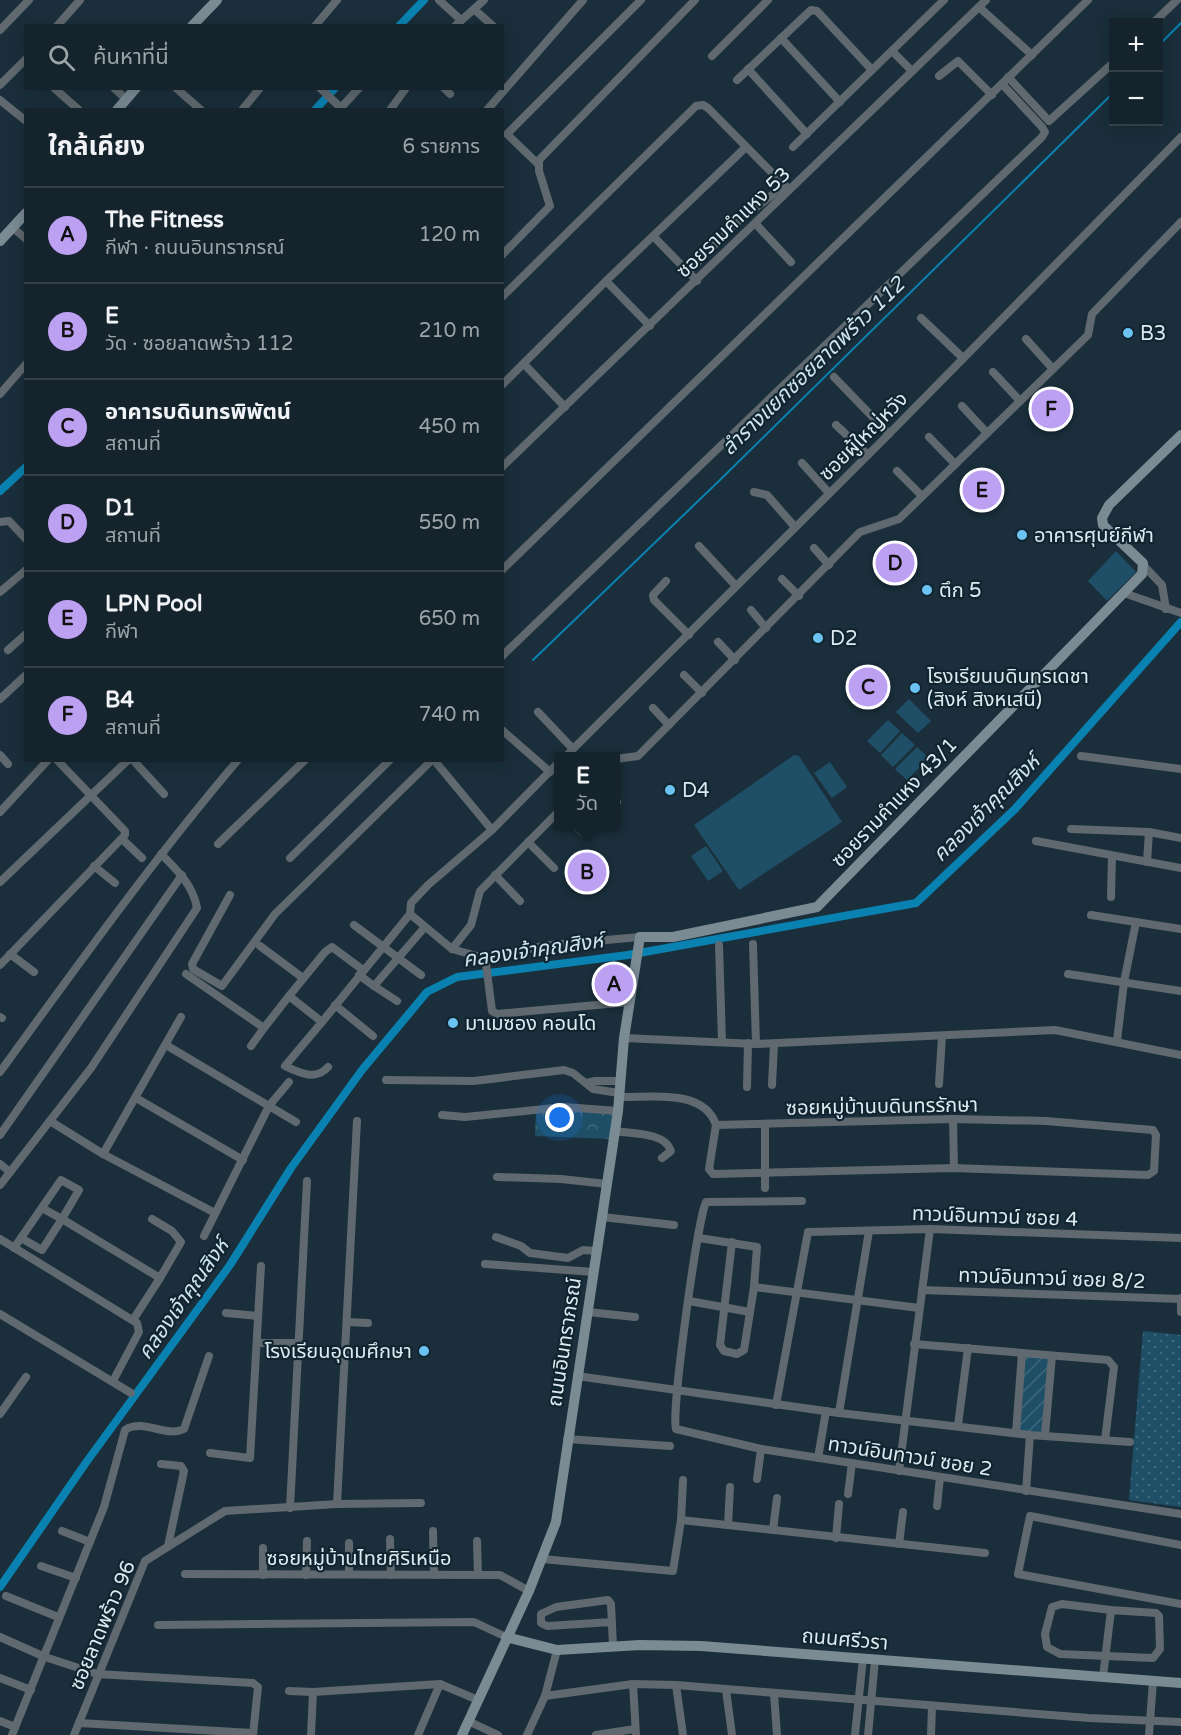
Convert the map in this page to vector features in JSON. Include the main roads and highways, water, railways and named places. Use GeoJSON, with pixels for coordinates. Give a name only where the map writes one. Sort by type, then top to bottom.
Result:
{"type":"FeatureCollection","features":[{"type":"Feature","properties":{"kind":"waterway"},"geometry":{"type":"LineString","coordinates":[[401,24],[424,0]]}},
{"type":"Feature","properties":{"kind":"waterway","name":"ลำรางแยกซอยลาดพร้าว 112"},"geometry":{"type":"LineString","coordinates":[[1163,41],[1181,23]]}},
{"type":"Feature","properties":{"kind":"waterway"},"geometry":{"type":"LineString","coordinates":[[317,108],[333,90]]}},
{"type":"Feature","properties":{"kind":"waterway","name":"ลำรางแยกซอยลาดพร้าว 112"},"geometry":{"type":"LineString","coordinates":[[533,660],[721,479],[1109,97]]}},
{"type":"Feature","properties":{"kind":"waterway"},"geometry":{"type":"LineString","coordinates":[[0,491],[24,469]]}},
{"type":"Feature","properties":{"kind":"waterway","name":"คลองเจ้าคุณสิงห์"},"geometry":{"type":"LineString","coordinates":[[0,1587],[85,1464],[230,1265],[291,1168],[362,1070],[427,992],[457,977],[628,955],[916,903],[1015,809],[1181,622]]}},
{"type":"Feature","properties":{"kind":"place","name":"B3"},"geometry":{"type":"Point","coordinates":[1128,333]}},
{"type":"Feature","properties":{"kind":"place","name":"B4"},"geometry":{"type":"Point","coordinates":[1051,409]}},
{"type":"Feature","properties":{"kind":"place","name":"LPN Pool"},"geometry":{"type":"Point","coordinates":[982,490]}},
{"type":"Feature","properties":{"kind":"place","name":"อาคารศุนย์กีฬา"},"geometry":{"type":"Point","coordinates":[1022,535]}},
{"type":"Feature","properties":{"kind":"place","name":"D1"},"geometry":{"type":"Point","coordinates":[895,563]}},
{"type":"Feature","properties":{"kind":"place","name":"ตึก 5"},"geometry":{"type":"Point","coordinates":[927,590]}},
{"type":"Feature","properties":{"kind":"place","name":"D2"},"geometry":{"type":"Point","coordinates":[818,638]}},
{"type":"Feature","properties":{"kind":"place","name":"อาคารบดินทรพิพัตน์"},"geometry":{"type":"Point","coordinates":[868,687]}},
{"type":"Feature","properties":{"kind":"place","name":"โรงเรียนบดินทรเดชา (สิงห์ สิงหเสนี)"},"geometry":{"type":"Point","coordinates":[915,688]}},
{"type":"Feature","properties":{"kind":"place","name":"D4"},"geometry":{"type":"Point","coordinates":[670,790]}},
{"type":"Feature","properties":{"kind":"place","name":"E"},"geometry":{"type":"Point","coordinates":[587,872]}},
{"type":"Feature","properties":{"kind":"place","name":"The Fitness"},"geometry":{"type":"Point","coordinates":[614,984]}},
{"type":"Feature","properties":{"kind":"place","name":"มาเมซอง คอนโด"},"geometry":{"type":"Point","coordinates":[453,1023]}},
{"type":"Feature","properties":{"kind":"place","name":"โรงเรียนอุดมศึกษา"},"geometry":{"type":"Point","coordinates":[424,1351]}}]}
